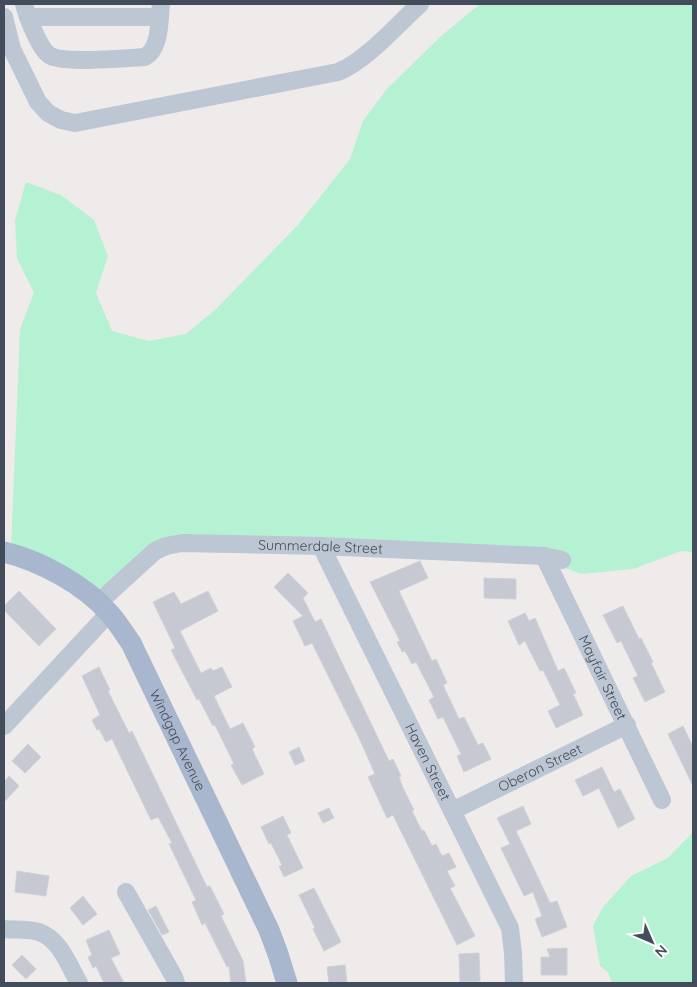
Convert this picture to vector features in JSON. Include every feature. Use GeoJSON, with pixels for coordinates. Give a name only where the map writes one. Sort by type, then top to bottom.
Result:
{"type":"FeatureCollection","features":[{"type":"Feature","properties":{"kind":"main road","name":"Windgap Avenue"},"geometry":{"type":"LineString","coordinates":[[4,552],[26,558],[61,575],[104,608],[131,643],[260,912],[278,954],[287,983]]}},
{"type":"Feature","properties":{"kind":"street"},"geometry":{"type":"LineString","coordinates":[[4,17],[12,49],[38,102],[48,113],[61,120],[75,123],[338,72],[346,69],[364,56],[420,4]]}},
{"type":"Feature","properties":{"kind":"street"},"geometry":{"type":"LineString","coordinates":[[26,10],[160,10],[155,47],[153,52],[145,57],[62,60],[49,56],[44,50],[26,10]]}},
{"type":"Feature","properties":{"kind":"street","name":"Summerdale Street"},"geometry":{"type":"LineString","coordinates":[[4,726],[155,551],[166,546],[182,543],[321,546],[544,556],[562,560]]}},
{"type":"Feature","properties":{"kind":"street","name":"Haven Street"},"geometry":{"type":"LineString","coordinates":[[321,546],[510,928],[514,983]]}},
{"type":"Feature","properties":{"kind":"street","name":"Mayfair Street"},"geometry":{"type":"LineString","coordinates":[[544,556],[662,800]]}},
{"type":"Feature","properties":{"kind":"street","name":"Oberon Street"},"geometry":{"type":"LineString","coordinates":[[452,811],[627,725]]}},
{"type":"Feature","properties":{"kind":"street"},"geometry":{"type":"LineString","coordinates":[[126,892],[176,983]]}},
{"type":"Feature","properties":{"kind":"street"},"geometry":{"type":"LineString","coordinates":[[4,929],[30,931],[47,936],[55,943],[64,956],[79,983]]}},
{"type":"Feature","properties":{"kind":"green space"},"geometry":{"type":"Polygon","coordinates":[[[480,4],[693,4],[693,552],[681,551],[633,569],[581,574],[563,567],[550,551],[185,538],[98,596],[11,548],[20,329],[34,293],[17,258],[15,220],[26,182],[61,195],[94,220],[108,256],[96,293],[112,331],[149,341],[186,334],[216,309],[298,225],[350,159],[363,121],[386,90],[440,37],[480,4]]]}},
{"type":"Feature","properties":{"kind":"green space"},"geometry":{"type":"Polygon","coordinates":[[[693,832],[693,983],[612,983],[608,972],[600,966],[593,926],[603,907],[631,876],[668,858],[693,832]]]}},
{"type":"Feature","properties":{"kind":"building"},"geometry":{"type":"Polygon","coordinates":[[[420,561],[428,578],[399,591],[432,661],[436,659],[447,683],[443,685],[459,719],[464,717],[478,745],[483,743],[491,759],[464,772],[457,756],[461,754],[443,717],[438,719],[429,700],[434,697],[416,662],[412,664],[405,651],[402,652],[397,642],[400,641],[370,582],[420,561]]]}},
{"type":"Feature","properties":{"kind":"building"},"geometry":{"type":"Polygon","coordinates":[[[288,573],[308,593],[303,598],[315,622],[321,619],[389,761],[393,759],[401,776],[399,777],[403,788],[414,810],[412,811],[422,831],[424,830],[432,846],[436,844],[442,856],[449,853],[456,867],[447,871],[455,886],[450,888],[475,936],[457,945],[393,815],[387,818],[368,777],[375,774],[312,643],[305,646],[293,621],[303,616],[274,587],[288,573]]]}},
{"type":"Feature","properties":{"kind":"building"},"geometry":{"type":"Polygon","coordinates":[[[484,578],[516,579],[516,599],[484,598],[484,578]]]}},
{"type":"Feature","properties":{"kind":"building"},"geometry":{"type":"Polygon","coordinates":[[[19,591],[56,629],[39,646],[4,610],[4,606],[19,591]]]}},
{"type":"Feature","properties":{"kind":"building"},"geometry":{"type":"Polygon","coordinates":[[[208,591],[218,611],[180,631],[201,673],[211,668],[213,671],[222,667],[232,687],[214,696],[230,729],[243,723],[255,747],[252,749],[264,774],[242,785],[231,765],[234,764],[215,725],[213,726],[199,699],[197,700],[171,650],[175,648],[153,602],[174,592],[181,604],[208,591]]]}},
{"type":"Feature","properties":{"kind":"building"},"geometry":{"type":"Polygon","coordinates":[[[623,606],[653,662],[651,663],[665,692],[645,702],[633,678],[638,676],[621,641],[617,643],[603,615],[623,606]]]}},
{"type":"Feature","properties":{"kind":"building"},"geometry":{"type":"Polygon","coordinates":[[[525,613],[529,621],[535,618],[558,671],[564,668],[576,693],[573,694],[583,715],[556,728],[548,711],[560,705],[543,670],[540,671],[525,641],[519,645],[508,621],[525,613]]]}},
{"type":"Feature","properties":{"kind":"building"},"geometry":{"type":"Polygon","coordinates":[[[99,667],[110,690],[108,691],[129,733],[132,731],[207,887],[210,886],[224,914],[221,916],[243,961],[246,983],[231,983],[229,966],[227,967],[205,923],[202,925],[192,902],[196,900],[169,844],[172,843],[158,817],[151,820],[112,739],[106,742],[92,720],[100,715],[82,676],[99,667]]]}},
{"type":"Feature","properties":{"kind":"building"},"geometry":{"type":"Polygon","coordinates":[[[683,726],[693,747],[693,786],[668,734],[683,726]]]}},
{"type":"Feature","properties":{"kind":"building"},"geometry":{"type":"Polygon","coordinates":[[[28,744],[41,757],[25,773],[12,761],[28,744]]]}},
{"type":"Feature","properties":{"kind":"building"},"geometry":{"type":"Polygon","coordinates":[[[299,747],[305,761],[295,765],[289,752],[299,747]]]}},
{"type":"Feature","properties":{"kind":"building"},"geometry":{"type":"Polygon","coordinates":[[[602,767],[614,792],[620,789],[635,819],[618,828],[599,788],[583,796],[575,780],[602,767]]]}},
{"type":"Feature","properties":{"kind":"building"},"geometry":{"type":"Polygon","coordinates":[[[9,776],[19,786],[4,802],[4,782],[9,776]]]}},
{"type":"Feature","properties":{"kind":"building"},"geometry":{"type":"Polygon","coordinates":[[[523,806],[531,824],[516,831],[550,903],[557,901],[567,927],[542,937],[535,919],[542,916],[533,892],[524,896],[501,848],[510,844],[497,818],[523,806]]]}},
{"type":"Feature","properties":{"kind":"building"},"geometry":{"type":"Polygon","coordinates":[[[329,808],[334,818],[323,823],[318,813],[329,808]]]}},
{"type":"Feature","properties":{"kind":"building"},"geometry":{"type":"Polygon","coordinates":[[[283,816],[291,833],[287,835],[303,868],[284,877],[279,866],[282,865],[261,827],[283,816]]]}},
{"type":"Feature","properties":{"kind":"building"},"geometry":{"type":"Polygon","coordinates":[[[17,871],[49,876],[46,896],[15,892],[17,871]]]}},
{"type":"Feature","properties":{"kind":"building"},"geometry":{"type":"Polygon","coordinates":[[[314,888],[341,942],[324,951],[299,895],[314,888]]]}},
{"type":"Feature","properties":{"kind":"building"},"geometry":{"type":"Polygon","coordinates":[[[83,896],[97,914],[83,925],[70,908],[83,896]]]}},
{"type":"Feature","properties":{"kind":"building"},"geometry":{"type":"Polygon","coordinates":[[[156,906],[169,932],[162,935],[148,910],[156,906]]]}},
{"type":"Feature","properties":{"kind":"building"},"geometry":{"type":"Polygon","coordinates":[[[109,930],[120,954],[111,958],[124,983],[104,983],[96,966],[93,968],[88,957],[92,955],[86,940],[109,930]]]}},
{"type":"Feature","properties":{"kind":"building"},"geometry":{"type":"Polygon","coordinates":[[[567,948],[567,975],[541,975],[541,957],[550,957],[547,949],[567,948]]]}},
{"type":"Feature","properties":{"kind":"building"},"geometry":{"type":"Polygon","coordinates":[[[479,953],[480,981],[460,982],[459,954],[479,953]]]}},
{"type":"Feature","properties":{"kind":"building"},"geometry":{"type":"Polygon","coordinates":[[[22,955],[36,969],[26,979],[12,965],[22,955]]]}},
{"type":"Feature","properties":{"kind":"building"},"geometry":{"type":"Polygon","coordinates":[[[345,965],[347,983],[329,983],[327,967],[345,965]]]}}]}
